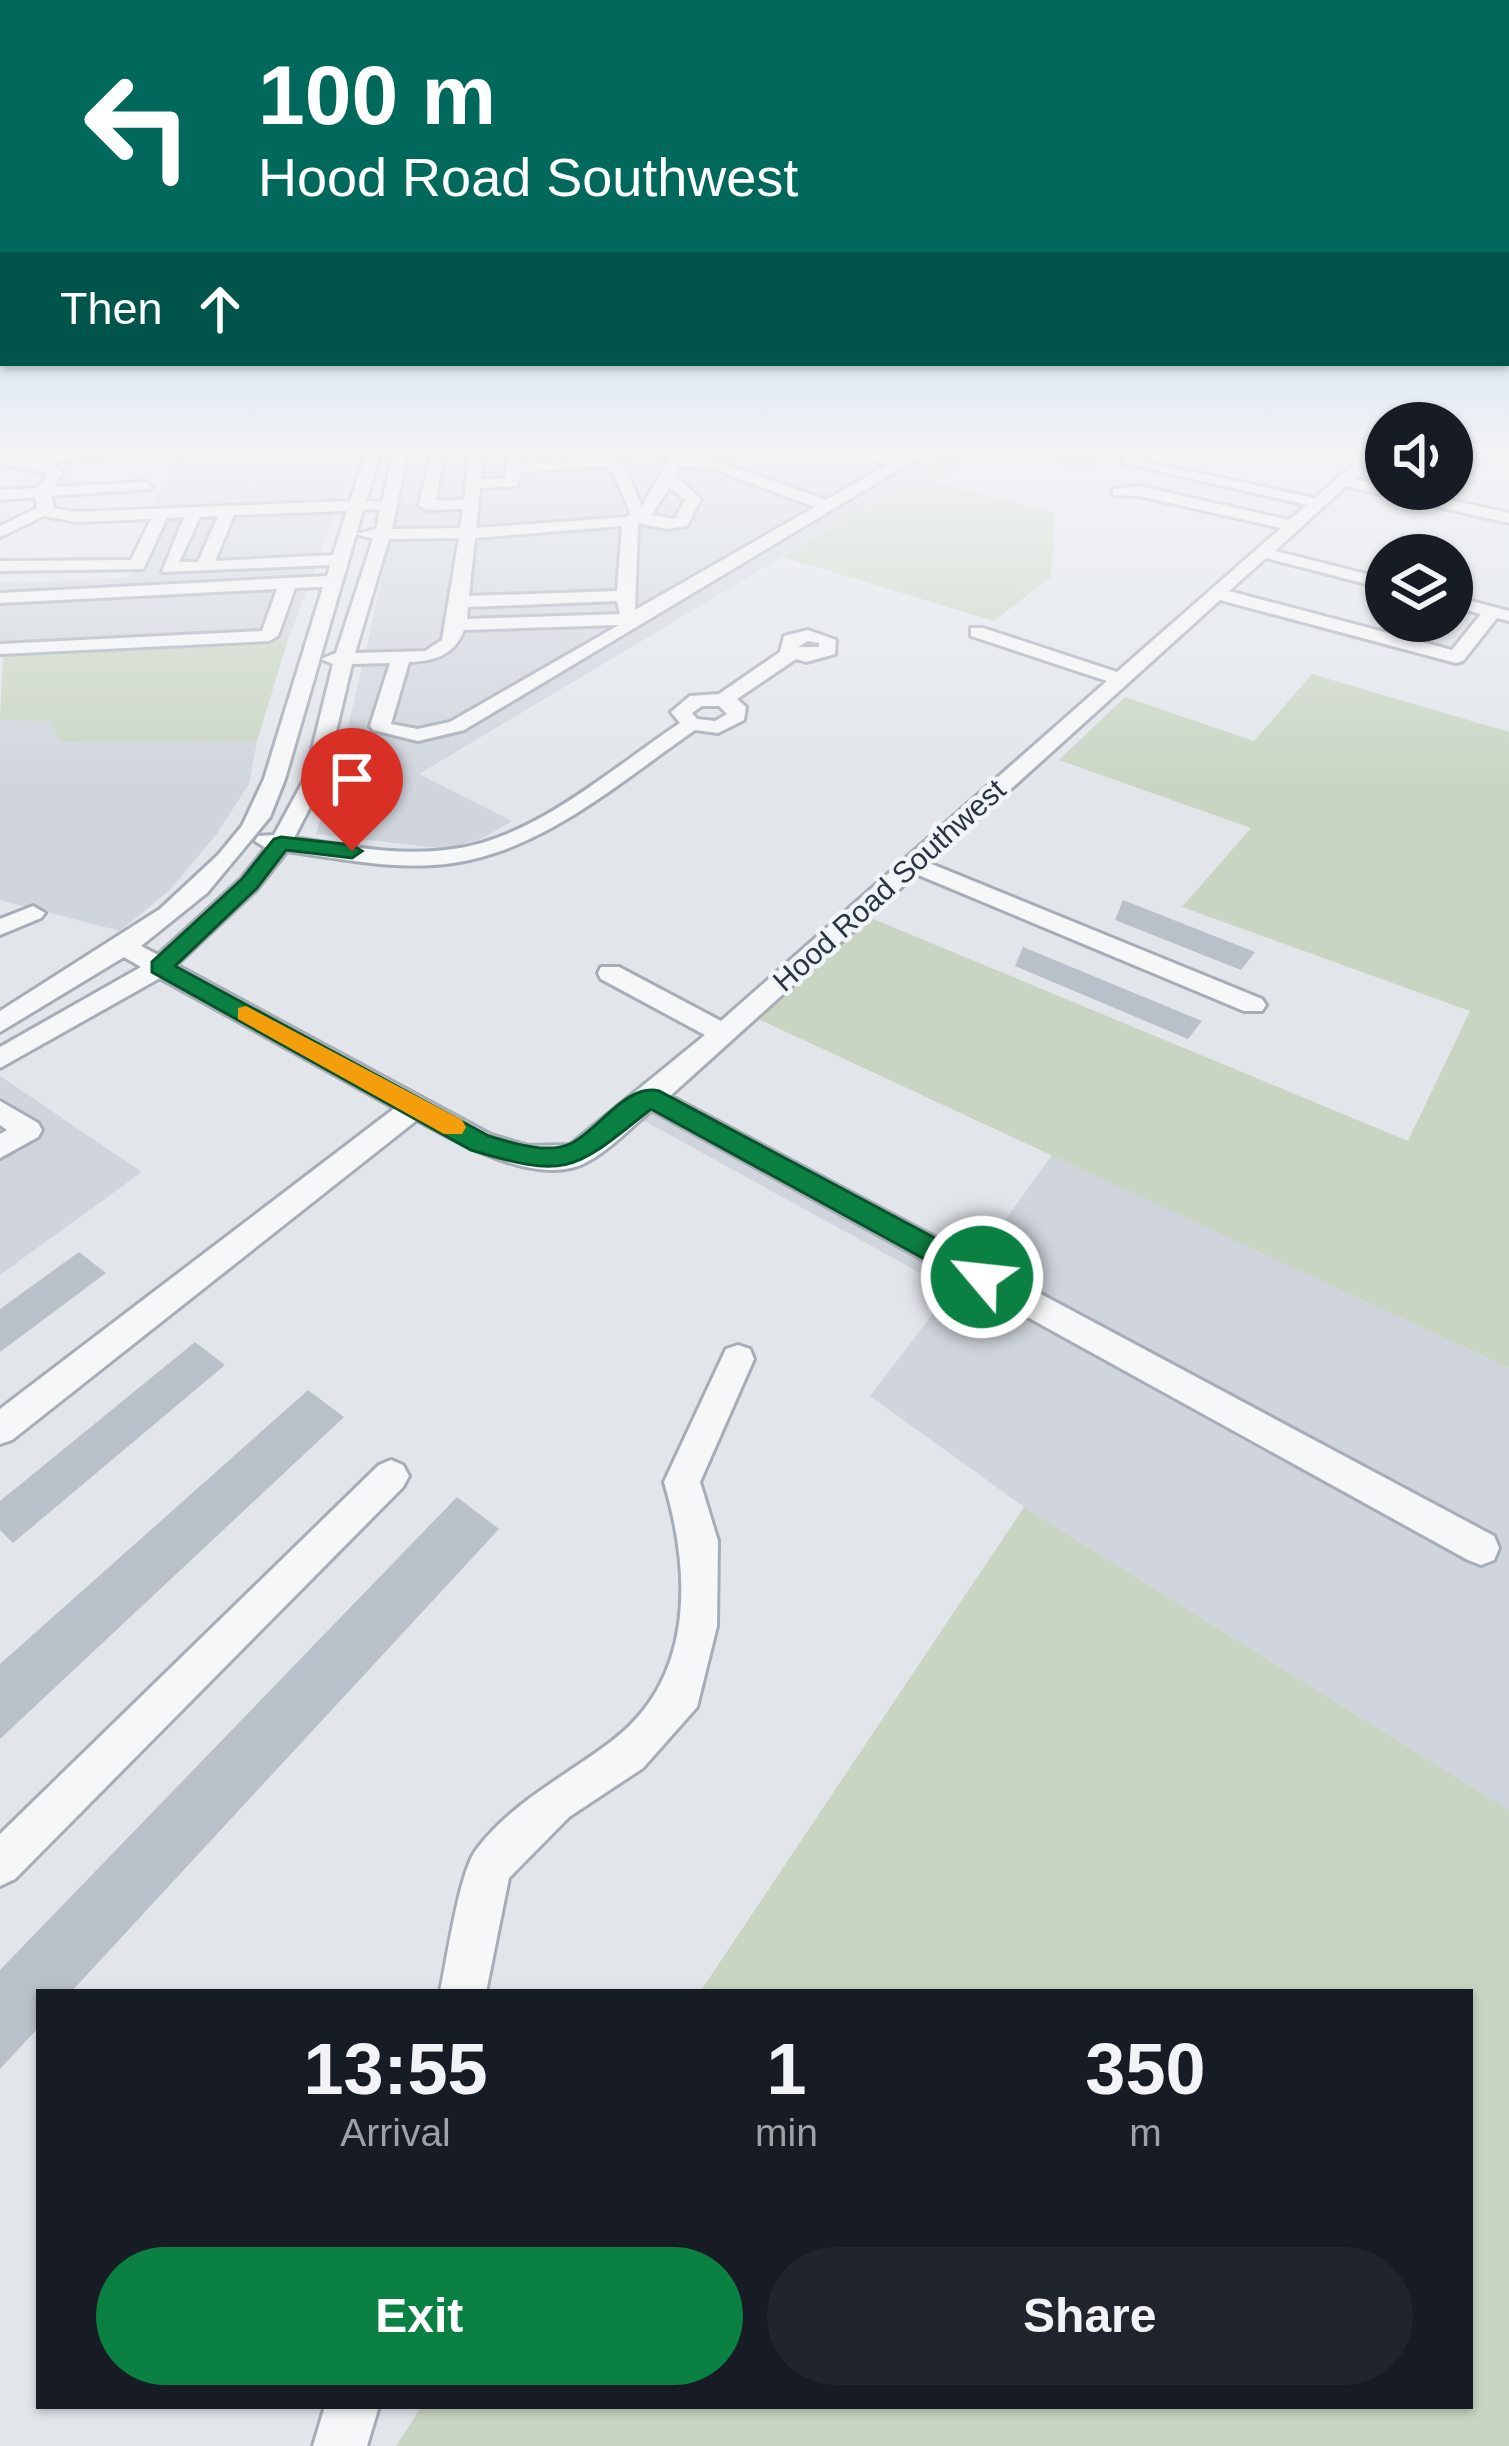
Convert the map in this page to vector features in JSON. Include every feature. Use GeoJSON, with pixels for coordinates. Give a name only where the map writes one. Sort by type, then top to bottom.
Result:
{"type":"FeatureCollection","features":[{"type":"Feature","properties":{"kind":"street"},"geometry":{"type":"LineString","coordinates":[[0,566],[137,566],[139,562]]}},
{"type":"Feature","properties":{"kind":"street"},"geometry":{"type":"LineString","coordinates":[[171,562],[168,568],[291,562]]}},
{"type":"Feature","properties":{"kind":"street"},"geometry":{"type":"LineString","coordinates":[[204,566],[206,562]]}},
{"type":"Feature","properties":{"kind":"street"},"geometry":{"type":"LineString","coordinates":[[0,1023],[124,946],[197,889],[242,838],[276,784],[339,562]]}},
{"type":"Feature","properties":{"kind":"street"},"geometry":{"type":"LineString","coordinates":[[0,1059],[160,967],[250,884],[281,843],[315,778],[374,562]]}},
{"type":"Feature","properties":{"kind":"street"},"geometry":{"type":"LineString","coordinates":[[312,660],[429,656],[450,644],[457,625],[463,562]]}},
{"type":"Feature","properties":{"kind":"street"},"geometry":{"type":"LineString","coordinates":[[401,657],[380,726],[395,736],[434,735],[458,726],[625,629],[631,619],[626,596],[630,562]]}},
{"type":"Feature","properties":{"kind":"street"},"geometry":{"type":"LineString","coordinates":[[457,625],[631,619],[730,562]]}},
{"type":"Feature","properties":{"kind":"street","name":"Hood Road Southwest"},"geometry":{"type":"LineString","coordinates":[[124,946],[490,1146],[528,1157],[576,1155],[650,1097],[1255,562]]}},
{"type":"Feature","properties":{"kind":"street"},"geometry":{"type":"LineString","coordinates":[[1301,562],[1365,579]]}},
{"type":"Feature","properties":{"kind":"street"},"geometry":{"type":"LineString","coordinates":[[0,598],[333,581]]}},
{"type":"Feature","properties":{"kind":"street"},"geometry":{"type":"LineString","coordinates":[[0,650],[269,636],[288,584]]}},
{"type":"Feature","properties":{"kind":"street"},"geometry":{"type":"LineString","coordinates":[[1219,594],[1456,657],[1501,613]]}},
{"type":"Feature","properties":{"kind":"street"},"geometry":{"type":"LineString","coordinates":[[459,602],[626,596]]}},
{"type":"Feature","properties":{"kind":"street"},"geometry":{"type":"LineString","coordinates":[[977,632],[1121,680]]}},
{"type":"Feature","properties":{"kind":"street"},"geometry":{"type":"LineString","coordinates":[[242,838],[429,857],[474,852],[527,831],[691,724],[709,728],[733,721],[736,707],[723,700],[793,652]]}},
{"type":"Feature","properties":{"kind":"street"},"geometry":{"type":"LineString","coordinates":[[912,864],[1253,1005]]}},
{"type":"Feature","properties":{"kind":"street"},"geometry":{"type":"LineString","coordinates":[[0,928],[34,914]]}},
{"type":"Feature","properties":{"kind":"street"},"geometry":{"type":"LineString","coordinates":[[610,973],[723,1033]]}},
{"type":"Feature","properties":{"kind":"street"},"geometry":{"type":"LineString","coordinates":[[650,1097],[1481,1548]]}},
{"type":"Feature","properties":{"kind":"street"},"geometry":{"type":"LineString","coordinates":[[0,1429],[418,1106]]}},
{"type":"Feature","properties":{"kind":"street"},"geometry":{"type":"LineString","coordinates":[[0,1111],[28,1130],[0,1148]]}},
{"type":"Feature","properties":{"kind":"street"},"geometry":{"type":"LineString","coordinates":[[464,1989],[490,1867],[554,1802],[629,1754],[683,1693],[698,1626],[700,1541],[682,1482],[738,1359]]}},
{"type":"Feature","properties":{"kind":"street"},"geometry":{"type":"LineString","coordinates":[[0,1864],[391,1476]]}},
{"type":"Feature","properties":{"kind":"street"},"geometry":{"type":"LineString","coordinates":[[340,2446],[351,2409]]}},
{"type":"Feature","properties":{"kind":"shaded area"},"geometry":{"type":"Polygon","coordinates":[[[138,562],[317,562],[288,640],[3,652],[0,657],[0,583],[128,578],[138,562]]]}},
{"type":"Feature","properties":{"kind":"shaded area"},"geometry":{"type":"Polygon","coordinates":[[[386,562],[773,562],[419,774],[512,821],[481,839],[447,849],[316,834],[346,736],[386,562]]]}},
{"type":"Feature","properties":{"kind":"shaded area"},"geometry":{"type":"Polygon","coordinates":[[[0,720],[50,721],[62,742],[257,741],[249,784],[216,835],[170,890],[120,931],[0,900],[0,720]]]}},
{"type":"Feature","properties":{"kind":"shaded area"},"geometry":{"type":"Polygon","coordinates":[[[0,1076],[142,1172],[0,1275],[0,1076]]]}},
{"type":"Feature","properties":{"kind":"shaded area"},"geometry":{"type":"Polygon","coordinates":[[[668,1094],[979,1256],[1052,1155],[1509,1368],[1509,1810],[1024,1507],[870,1396],[951,1290],[641,1119],[668,1094]]]}},
{"type":"Feature","properties":{"kind":"green space"},"geometry":{"type":"Polygon","coordinates":[[[800,562],[1052,562],[1051,577],[994,621],[800,562]]]}},
{"type":"Feature","properties":{"kind":"green space"},"geometry":{"type":"Polygon","coordinates":[[[288,640],[257,741],[61,742],[50,721],[0,720],[3,652],[288,640]]]}},
{"type":"Feature","properties":{"kind":"green space"},"geometry":{"type":"Polygon","coordinates":[[[1312,674],[1509,732],[1509,1368],[754,1017],[866,916],[1408,1141],[1470,1011],[1182,907],[1251,828],[1059,760],[1125,697],[1254,741],[1312,674]]]}},
{"type":"Feature","properties":{"kind":"green space"},"geometry":{"type":"Polygon","coordinates":[[[1024,1507],[1509,1810],[1509,2446],[396,2446],[420,2409],[1473,2409],[1473,1989],[702,1989],[1024,1507]]]}},
{"type":"Feature","properties":{"kind":"building"},"geometry":{"type":"Polygon","coordinates":[[[1123,900],[1255,952],[1241,970],[1115,920],[1123,900]]]}},
{"type":"Feature","properties":{"kind":"building"},"geometry":{"type":"Polygon","coordinates":[[[1023,947],[1202,1021],[1188,1039],[1015,966],[1023,947]]]}},
{"type":"Feature","properties":{"kind":"building"},"geometry":{"type":"Polygon","coordinates":[[[79,1252],[106,1273],[0,1352],[0,1309],[79,1252]]]}},
{"type":"Feature","properties":{"kind":"building"},"geometry":{"type":"Polygon","coordinates":[[[195,1342],[225,1365],[13,1543],[0,1530],[0,1501],[195,1342]]]}},
{"type":"Feature","properties":{"kind":"building"},"geometry":{"type":"Polygon","coordinates":[[[308,1390],[344,1417],[0,1739],[0,1664],[308,1390]]]}},
{"type":"Feature","properties":{"kind":"building"},"geometry":{"type":"Polygon","coordinates":[[[457,1497],[499,1529],[74,1989],[36,1989],[36,2030],[0,2069],[0,1970],[457,1497]]]}},
{"type":"Feature","properties":{"kind":"slow traffic"},"geometry":{"type":"LineString","coordinates":[[246,1014],[453,1127]]}},
{"type":"Feature","properties":{"kind":"route"},"geometry":{"type":"LineString","coordinates":[[352,851],[281,843],[250,884],[160,967],[481,1143],[528,1157],[576,1155],[650,1097],[982,1277]]}}]}
